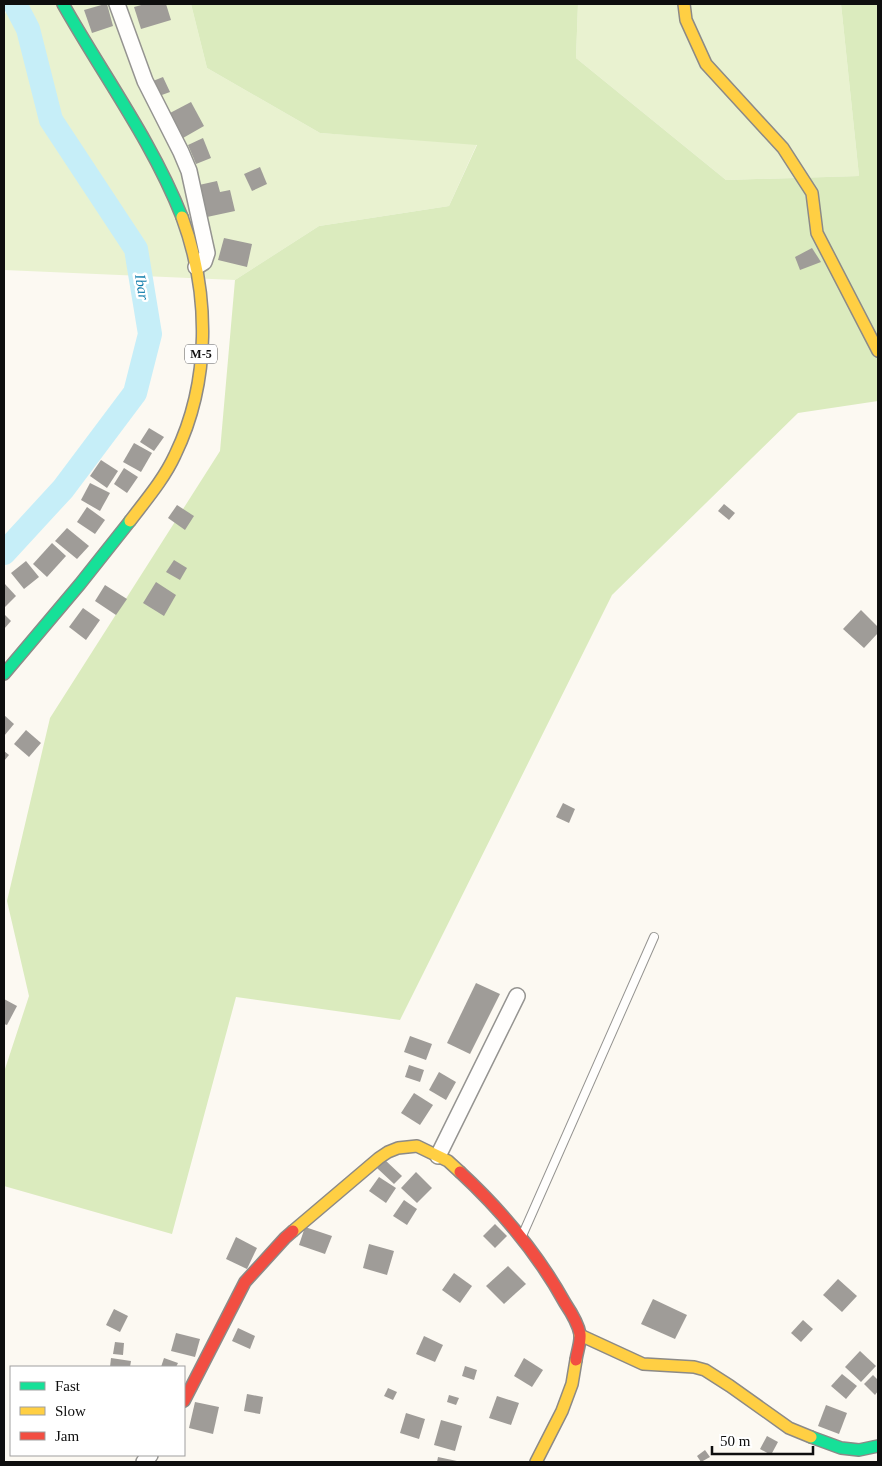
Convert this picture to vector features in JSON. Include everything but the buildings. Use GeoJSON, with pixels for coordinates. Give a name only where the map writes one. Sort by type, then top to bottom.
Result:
{"type":"FeatureCollection","features":[{"type":"Feature","properties":{"kind":"street","name":"M-5"},"geometry":{"type":"LineString","coordinates":[[4,674],[104,556],[164,476],[189,420],[201,361],[203,330],[201,297],[196,267],[184,222],[163,174],[148,146],[63,4]]}},
{"type":"Feature","properties":{"kind":"street"},"geometry":{"type":"LineString","coordinates":[[117,4],[145,81],[182,152],[189,171],[207,254],[204,262],[196,267]]}},
{"type":"Feature","properties":{"kind":"street"},"geometry":{"type":"LineString","coordinates":[[684,4],[686,20],[706,64],[783,148],[812,193],[817,233],[878,351]]}},
{"type":"Feature","properties":{"kind":"street"},"geometry":{"type":"LineString","coordinates":[[438,1156],[517,996]]}},
{"type":"Feature","properties":{"kind":"street"},"geometry":{"type":"LineString","coordinates":[[185,1399],[245,1282],[285,1238],[379,1158],[398,1148],[416,1146],[448,1162],[481,1191],[522,1238],[559,1292],[576,1322],[580,1335],[572,1384],[562,1411],[536,1462]]}},
{"type":"Feature","properties":{"kind":"street"},"geometry":{"type":"LineString","coordinates":[[580,1335],[643,1364],[694,1367],[705,1370],[789,1428],[841,1448],[859,1450],[878,1446]]}},
{"type":"Feature","properties":{"kind":"lane"},"geometry":{"type":"LineString","coordinates":[[522,1238],[654,937]]}},
{"type":"Feature","properties":{"kind":"green space"},"geometry":{"type":"Polygon","coordinates":[[[10,4],[191,4],[207,68],[320,133],[477,144],[449,206],[319,226],[235,280],[4,270],[4,16],[10,4]]]}},
{"type":"Feature","properties":{"kind":"green space"},"geometry":{"type":"Polygon","coordinates":[[[191,4],[578,4],[576,58],[726,180],[859,176],[841,4],[878,4],[878,401],[798,413],[612,595],[400,1020],[236,997],[172,1234],[4,1186],[4,1072],[29,996],[7,901],[50,718],[220,451],[235,280],[319,226],[449,206],[477,145],[320,133],[207,68],[191,4]]]}},
{"type":"Feature","properties":{"kind":"green space"},"geometry":{"type":"Polygon","coordinates":[[[578,4],[841,4],[859,176],[726,180],[576,58],[578,4]]]}},
{"type":"Feature","properties":{"kind":"waterway","name":"Ibar"},"geometry":{"type":"LineString","coordinates":[[4,553],[63,489],[135,393],[150,334],[136,249],[51,120],[28,29],[15,4]]}},
{"type":"Feature","properties":{"kind":"traffic: fast"},"geometry":{"type":"LineString","coordinates":[[63,4],[142,135],[182,217]]}},
{"type":"Feature","properties":{"kind":"traffic: fast"},"geometry":{"type":"LineString","coordinates":[[4,674],[130,521]]}},
{"type":"Feature","properties":{"kind":"traffic: fast"},"geometry":{"type":"LineString","coordinates":[[811,1437],[841,1448],[859,1450],[878,1446]]}},
{"type":"Feature","properties":{"kind":"traffic: slow"},"geometry":{"type":"LineString","coordinates":[[684,4],[686,20],[706,64],[783,148],[812,193],[817,233],[878,351]]}},
{"type":"Feature","properties":{"kind":"traffic: slow"},"geometry":{"type":"LineString","coordinates":[[130,521],[171,464],[187,427],[195,397],[200,367],[202,306],[198,276],[182,217]]}},
{"type":"Feature","properties":{"kind":"traffic: slow"},"geometry":{"type":"LineString","coordinates":[[293,1231],[379,1158],[398,1148],[417,1146],[448,1161],[460,1172]]}},
{"type":"Feature","properties":{"kind":"traffic: slow"},"geometry":{"type":"LineString","coordinates":[[580,1335],[643,1364],[694,1367],[705,1370],[789,1428],[811,1437]]}},
{"type":"Feature","properties":{"kind":"traffic: slow"},"geometry":{"type":"LineString","coordinates":[[536,1462],[562,1411],[572,1384],[576,1360]]}},
{"type":"Feature","properties":{"kind":"traffic: jam"},"geometry":{"type":"LineString","coordinates":[[460,1172],[518,1233],[543,1267],[574,1318],[579,1330],[580,1340],[576,1360]]}},
{"type":"Feature","properties":{"kind":"traffic: jam"},"geometry":{"type":"LineString","coordinates":[[185,1399],[245,1282],[293,1231]]}}]}
